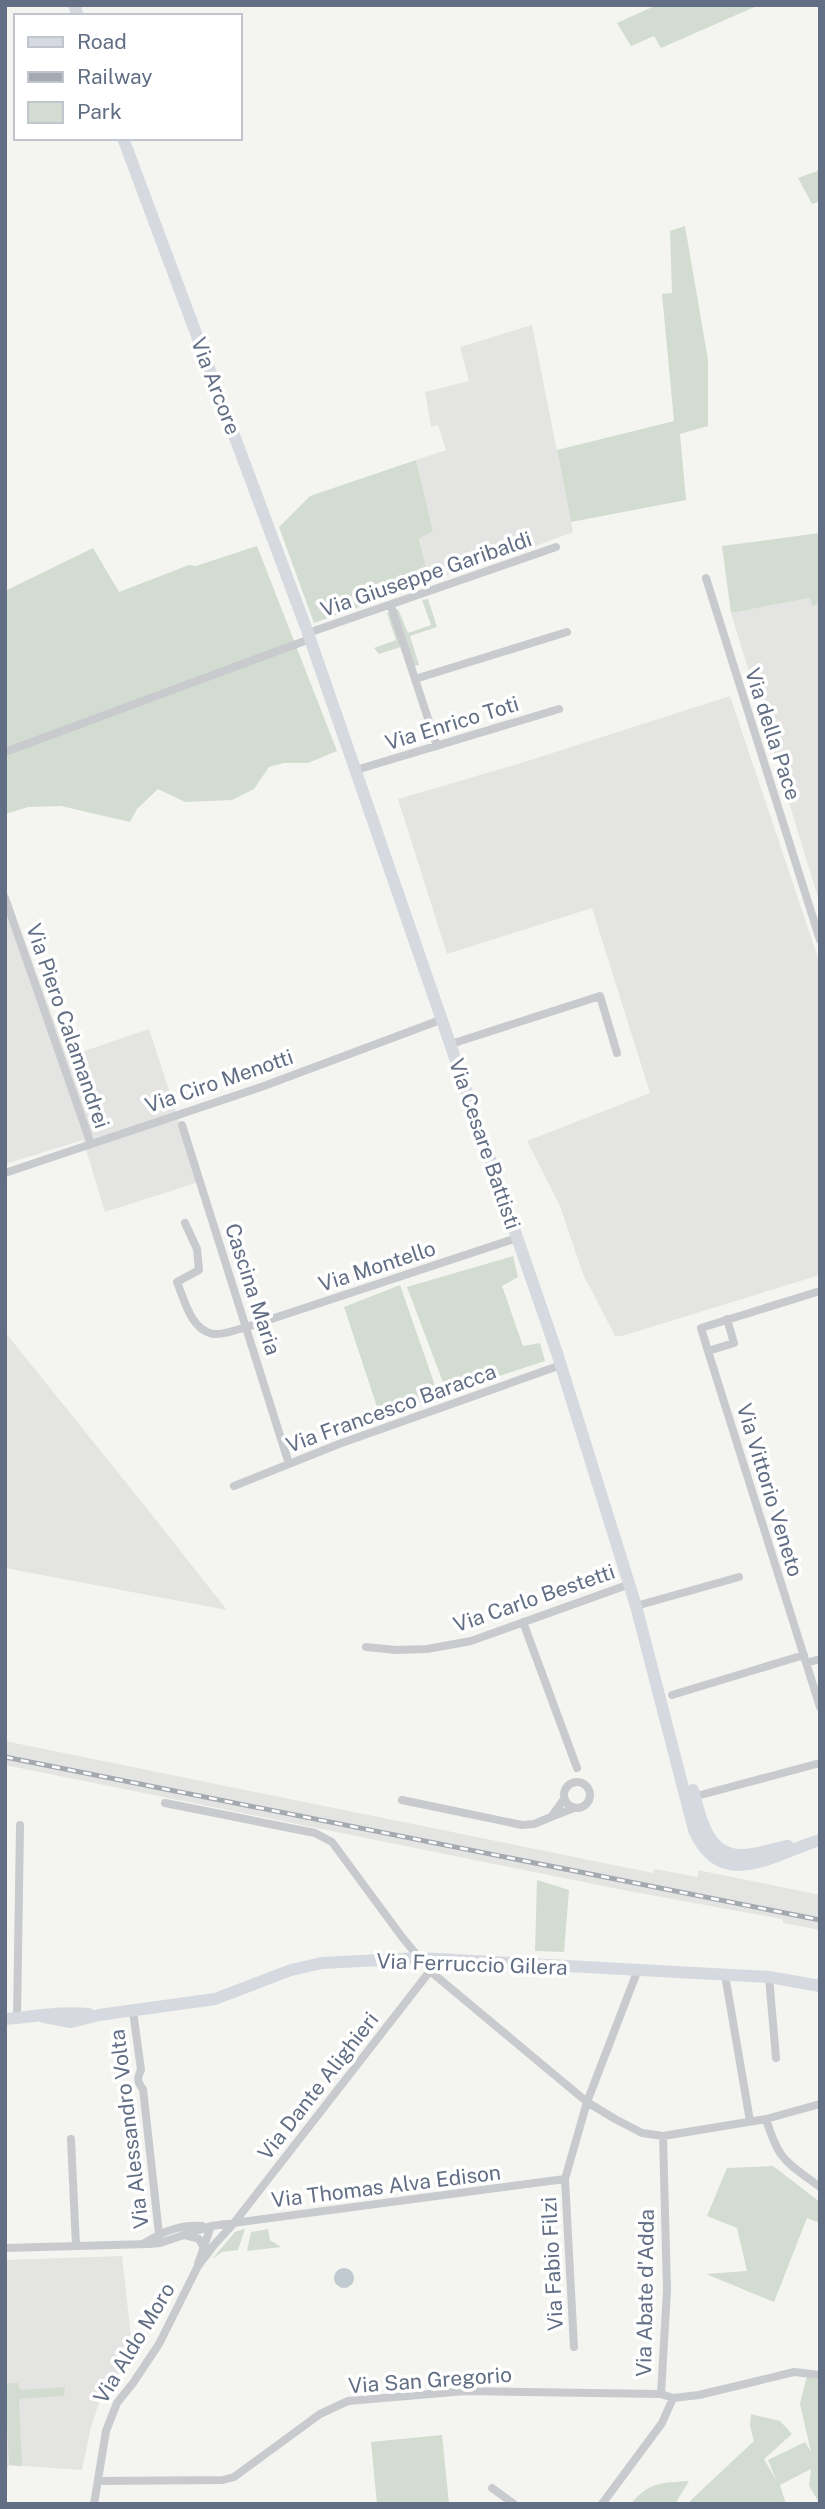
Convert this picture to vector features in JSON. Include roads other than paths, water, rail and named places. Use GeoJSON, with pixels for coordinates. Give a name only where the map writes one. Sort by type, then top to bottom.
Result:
{"type":"FeatureCollection","features":[{"type":"Feature","properties":{"kind":"street","name":"Via Arcore"},"geometry":{"type":"LineString","coordinates":[[124,140],[309,636]]}},
{"type":"Feature","properties":{"kind":"street","name":"Via Giuseppe Garibaldi"},"geometry":{"type":"LineString","coordinates":[[5,752],[309,636],[556,547]]}},
{"type":"Feature","properties":{"kind":"street","name":"Via della Pace"},"geometry":{"type":"LineString","coordinates":[[706,578],[820,940]]}},
{"type":"Feature","properties":{"kind":"street"},"geometry":{"type":"LineString","coordinates":[[391,606],[437,746]]}},
{"type":"Feature","properties":{"kind":"street"},"geometry":{"type":"LineString","coordinates":[[415,679],[567,632]]}},
{"type":"Feature","properties":{"kind":"street","name":"Via Cesare Battisti"},"geometry":{"type":"LineString","coordinates":[[309,636],[561,1366],[630,1584],[691,1798],[694,1830],[729,1863],[748,1865],[814,1841]]}},
{"type":"Feature","properties":{"kind":"street","name":"Via Enrico Toti"},"geometry":{"type":"LineString","coordinates":[[356,770],[559,709]]}},
{"type":"Feature","properties":{"kind":"street","name":"Via Piero Calamandrei"},"geometry":{"type":"LineString","coordinates":[[5,898],[9,919],[91,1144]]}},
{"type":"Feature","properties":{"kind":"street"},"geometry":{"type":"LineString","coordinates":[[451,1044],[600,996],[617,1053]]}},
{"type":"Feature","properties":{"kind":"street","name":"Via Ciro Menotti"},"geometry":{"type":"LineString","coordinates":[[7,1171],[264,1086],[443,1019]]}},
{"type":"Feature","properties":{"kind":"street","name":"Cascina Maria"},"geometry":{"type":"LineString","coordinates":[[182,1125],[289,1464]]}},
{"type":"Feature","properties":{"kind":"street","name":"Via Montello"},"geometry":{"type":"LineString","coordinates":[[185,1223],[197,1250],[199,1270],[177,1282],[190,1316],[213,1334],[247,1328],[517,1238]]}},
{"type":"Feature","properties":{"kind":"street"},"geometry":{"type":"LineString","coordinates":[[727,1319],[734,1343],[709,1351],[701,1328],[727,1319],[820,1291]]}},
{"type":"Feature","properties":{"kind":"street","name":"Via Vittorio Veneto"},"geometry":{"type":"LineString","coordinates":[[709,1351],[820,1707]]}},
{"type":"Feature","properties":{"kind":"street","name":"Via Francesco Baracca"},"geometry":{"type":"LineString","coordinates":[[234,1486],[561,1366]]}},
{"type":"Feature","properties":{"kind":"street"},"geometry":{"type":"LineString","coordinates":[[636,1606],[739,1577]]}},
{"type":"Feature","properties":{"kind":"street","name":"Via Carlo Bestetti"},"geometry":{"type":"LineString","coordinates":[[366,1647],[427,1650],[471,1641],[630,1584]]}},
{"type":"Feature","properties":{"kind":"street"},"geometry":{"type":"LineString","coordinates":[[523,1622],[577,1768],[579,1783]]}},
{"type":"Feature","properties":{"kind":"street"},"geometry":{"type":"LineString","coordinates":[[672,1695],[805,1659],[820,1659]]}},
{"type":"Feature","properties":{"kind":"street"},"geometry":{"type":"LineString","coordinates":[[691,1798],[820,1763]]}},
{"type":"Feature","properties":{"kind":"street"},"geometry":{"type":"LineString","coordinates":[[551,1816],[564,1799],[566,1788],[579,1783]]}},
{"type":"Feature","properties":{"kind":"street"},"geometry":{"type":"LineString","coordinates":[[402,1800],[522,1825],[534,1824],[574,1808],[582,1808],[590,1800],[589,1789],[579,1783]]}},
{"type":"Feature","properties":{"kind":"street"},"geometry":{"type":"LineString","coordinates":[[564,1799],[574,1808]]}},
{"type":"Feature","properties":{"kind":"street"},"geometry":{"type":"LineString","coordinates":[[165,1803],[315,1833],[332,1842],[430,1971],[587,2102],[642,2133],[663,2136],[750,2122],[820,2104]]}},
{"type":"Feature","properties":{"kind":"street"},"geometry":{"type":"LineString","coordinates":[[11,2019],[20,1825]]}},
{"type":"Feature","properties":{"kind":"street","name":"Via Ferruccio Gilera"},"geometry":{"type":"LineString","coordinates":[[11,2019],[44,2017],[71,2022],[99,2015],[215,1998],[291,1970],[322,1963],[419,1958],[637,1972],[769,1977],[820,1986]]}},
{"type":"Feature","properties":{"kind":"street","name":"Via Dante Alighieri"},"geometry":{"type":"LineString","coordinates":[[234,2223],[430,1971]]}},
{"type":"Feature","properties":{"kind":"street","name":"Via Fabio Filzi"},"geometry":{"type":"LineString","coordinates":[[574,2347],[565,2179],[587,2102],[637,1972]]}},
{"type":"Feature","properties":{"kind":"street"},"geometry":{"type":"LineString","coordinates":[[725,1975],[750,2122]]}},
{"type":"Feature","properties":{"kind":"street"},"geometry":{"type":"LineString","coordinates":[[769,1977],[776,2058]]}},
{"type":"Feature","properties":{"kind":"street","name":"Via Alessandro Volta"},"geometry":{"type":"LineString","coordinates":[[133,2011],[141,2070],[138,2083],[143,2089],[160,2239]]}},
{"type":"Feature","properties":{"kind":"street"},"geometry":{"type":"LineString","coordinates":[[766,2119],[775,2149],[781,2157],[820,2187]]}},
{"type":"Feature","properties":{"kind":"street","name":"Via Abate d'Adda"},"geometry":{"type":"LineString","coordinates":[[602,2504],[662,2423],[673,2398],[661,2394],[667,2290],[663,2136]]}},
{"type":"Feature","properties":{"kind":"street"},"geometry":{"type":"LineString","coordinates":[[71,2139],[76,2246]]}},
{"type":"Feature","properties":{"kind":"street","name":"Via Thomas Alva Edison"},"geometry":{"type":"LineString","coordinates":[[160,2239],[190,2225],[211,2226],[565,2179]]}},
{"type":"Feature","properties":{"kind":"street","name":"Via Aldo Moro"},"geometry":{"type":"LineString","coordinates":[[94,2504],[106,2431],[113,2412],[159,2344],[198,2266],[234,2223]]}},
{"type":"Feature","properties":{"kind":"street","name":"Via Thomas Alva Edison"},"geometry":{"type":"LineString","coordinates":[[5,2248],[143,2244],[211,2226]]}},
{"type":"Feature","properties":{"kind":"street","name":"Via Aldo Moro"},"geometry":{"type":"LineString","coordinates":[[198,2266],[211,2226]]}},
{"type":"Feature","properties":{"kind":"street"},"geometry":{"type":"LineString","coordinates":[[184,2235],[199,2239],[203,2246]]}},
{"type":"Feature","properties":{"kind":"street"},"geometry":{"type":"LineString","coordinates":[[673,2398],[699,2395],[794,2372],[820,2375]]}},
{"type":"Feature","properties":{"kind":"street","name":"Via San Gregorio"},"geometry":{"type":"LineString","coordinates":[[97,2481],[223,2480],[234,2477],[320,2414],[348,2401],[466,2391],[661,2394]]}},
{"type":"Feature","properties":{"kind":"street"},"geometry":{"type":"LineString","coordinates":[[492,2488],[514,2504]]}},
{"type":"Feature","properties":{"kind":"railway"},"geometry":{"type":"LineString","coordinates":[[5,1757],[820,1920]]}}]}
